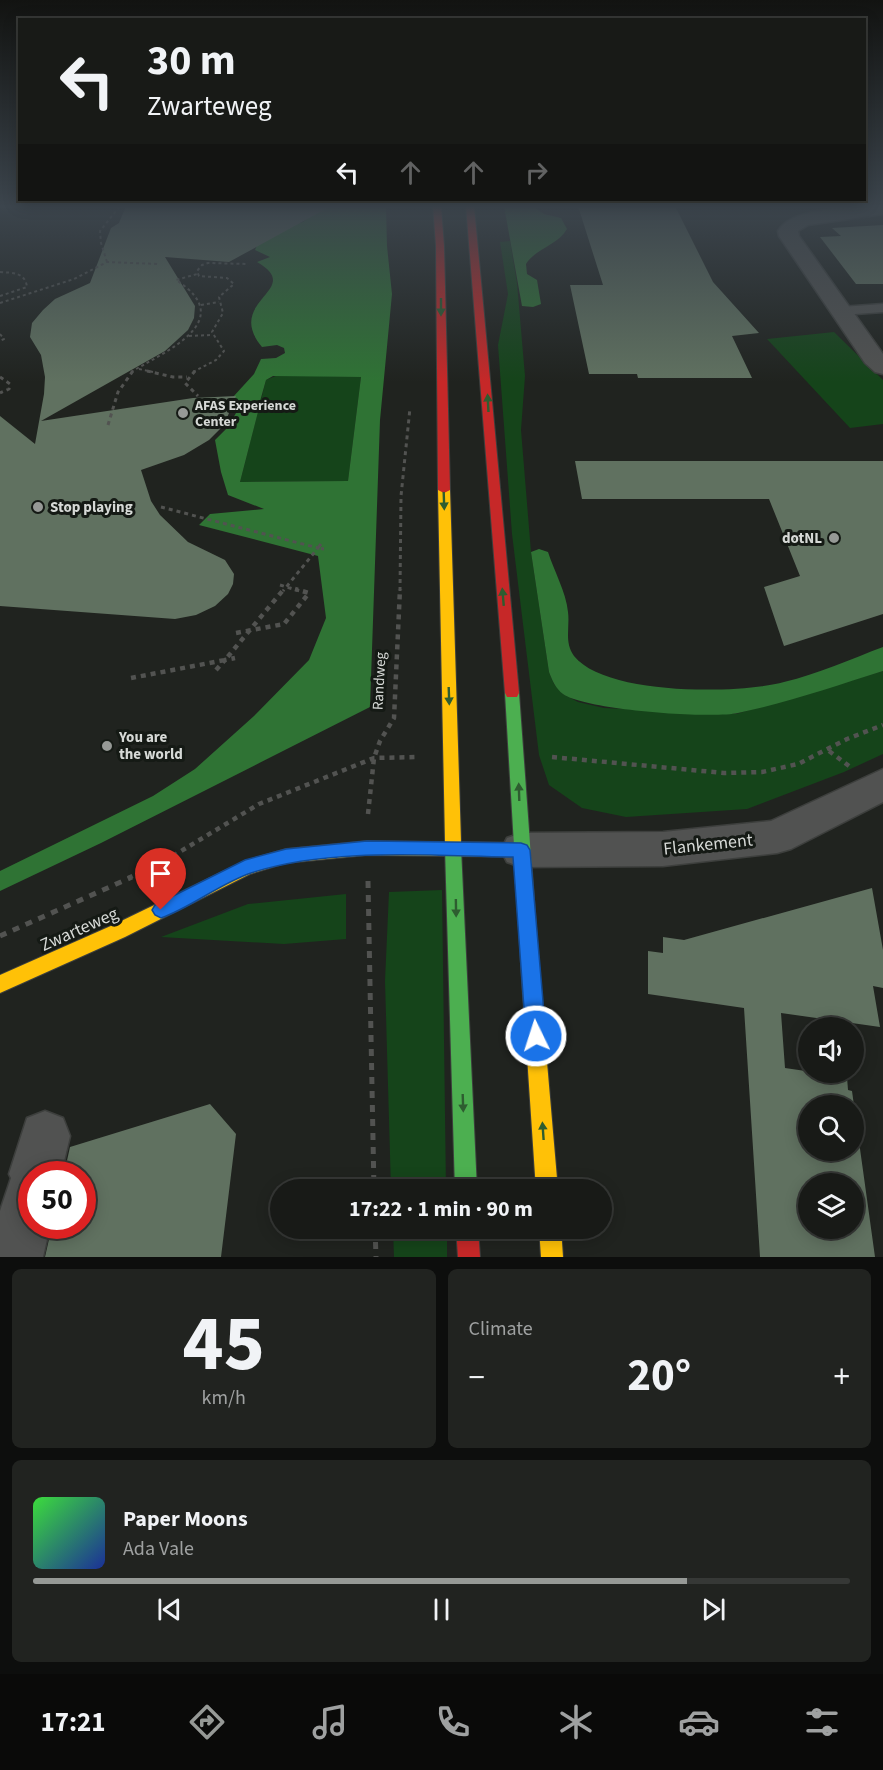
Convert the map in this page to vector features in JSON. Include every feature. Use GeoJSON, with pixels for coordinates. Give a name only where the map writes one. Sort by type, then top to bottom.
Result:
{"type":"FeatureCollection","features":[{"type":"Feature","properties":{"kind":"main road"},"geometry":{"type":"LineString","coordinates":[[440,265],[450,756],[466,1179]]}},
{"type":"Feature","properties":{"kind":"main road"},"geometry":{"type":"LineString","coordinates":[[475,265],[518,756],[521,850],[546,1179]]}},
{"type":"Feature","properties":{"kind":"main road","name":"Zwarteweg"},"geometry":{"type":"LineString","coordinates":[[0,984],[119,931],[245,868],[286,856],[367,848],[521,850]]}},
{"type":"Feature","properties":{"kind":"main road"},"geometry":{"type":"LineString","coordinates":[[468,1239],[469,1257]]}},
{"type":"Feature","properties":{"kind":"main road"},"geometry":{"type":"LineString","coordinates":[[551,1239],[552,1257]]}},
{"type":"Feature","properties":{"kind":"street"},"geometry":{"type":"LineString","coordinates":[[809,265],[873,358],[883,367]]}},
{"type":"Feature","properties":{"kind":"street","name":"Flankement"},"geometry":{"type":"LineString","coordinates":[[521,850],[663,849],[777,837],[883,784]]}},
{"type":"Feature","properties":{"kind":"street"},"geometry":{"type":"LineString","coordinates":[[15,1257],[20,1239]]}},
{"type":"Feature","properties":{"kind":"lane"},"geometry":{"type":"LineString","coordinates":[[841,311],[883,308]]}},
{"type":"Feature","properties":{"kind":"path"},"geometry":{"type":"LineString","coordinates":[[0,303],[74,279],[102,265]]}},
{"type":"Feature","properties":{"kind":"path"},"geometry":{"type":"LineString","coordinates":[[197,274],[199,267],[204,265]]}},
{"type":"Feature","properties":{"kind":"path"},"geometry":{"type":"LineString","coordinates":[[0,272],[20,274],[26,280],[27,287],[0,296]]}},
{"type":"Feature","properties":{"kind":"path"},"geometry":{"type":"LineString","coordinates":[[108,425],[129,373],[170,351],[189,336],[199,320],[201,305],[199,299],[190,289],[176,280],[197,274],[226,278],[233,282],[233,286],[219,297],[223,313],[212,335]]}},
{"type":"Feature","properties":{"kind":"path"},"geometry":{"type":"LineString","coordinates":[[201,305],[219,302]]}},
{"type":"Feature","properties":{"kind":"path"},"geometry":{"type":"LineString","coordinates":[[0,334],[3,339],[0,341]]}},
{"type":"Feature","properties":{"kind":"path"},"geometry":{"type":"LineString","coordinates":[[189,336],[212,335],[223,346],[224,351],[222,356],[194,370],[187,377],[185,383],[198,396]]}},
{"type":"Feature","properties":{"kind":"path"},"geometry":{"type":"LineString","coordinates":[[138,369],[173,377],[187,377]]}},
{"type":"Feature","properties":{"kind":"path"},"geometry":{"type":"LineString","coordinates":[[0,377],[6,379],[10,384],[9,389],[0,393]]}},
{"type":"Feature","properties":{"kind":"path","name":"Randweg"},"geometry":{"type":"LineString","coordinates":[[374,1179],[367,848],[369,801],[374,758],[380,741],[394,718],[396,699],[402,546],[401,496],[411,400]]}},
{"type":"Feature","properties":{"kind":"path"},"geometry":{"type":"LineString","coordinates":[[160,507],[324,549]]}},
{"type":"Feature","properties":{"kind":"path"},"geometry":{"type":"LineString","coordinates":[[216,670],[319,546]]}},
{"type":"Feature","properties":{"kind":"path"},"geometry":{"type":"LineString","coordinates":[[236,633],[285,624],[309,593],[280,585]]}},
{"type":"Feature","properties":{"kind":"path"},"geometry":{"type":"LineString","coordinates":[[131,678],[235,658]]}},
{"type":"Feature","properties":{"kind":"path"},"geometry":{"type":"LineString","coordinates":[[518,756],[724,773],[754,773],[798,764],[847,739],[883,725]]}},
{"type":"Feature","properties":{"kind":"path"},"geometry":{"type":"LineString","coordinates":[[0,936],[158,865],[259,804],[374,758],[450,756]]}},
{"type":"Feature","properties":{"kind":"path"},"geometry":{"type":"LineString","coordinates":[[375,1239],[376,1257]]}},
{"type":"Feature","properties":{"kind":"shaded area"},"geometry":{"type":"Polygon","coordinates":[[[260,265],[389,265],[392,294],[380,420],[370,707],[101,843],[0,891],[0,871],[153,796],[195,769],[254,716],[309,660],[326,618],[318,556],[199,525],[210,514],[264,509],[228,495],[221,472],[215,440],[228,427],[236,413],[258,412],[240,482],[348,481],[361,377],[273,376],[266,380],[259,405],[237,406],[233,397],[254,374],[261,359],[276,358],[285,353],[284,348],[277,345],[262,347],[253,331],[252,318],[256,307],[270,289],[273,280],[270,272],[260,265]]]}},
{"type":"Feature","properties":{"kind":"shaded area"},"geometry":{"type":"Polygon","coordinates":[[[503,265],[514,265],[525,376],[521,430],[531,552],[549,672],[554,684],[563,694],[578,702],[604,708],[736,714],[883,671],[883,754],[844,772],[747,809],[626,817],[582,808],[549,785],[539,755],[512,534],[498,345],[508,294],[503,265]]]}},
{"type":"Feature","properties":{"kind":"shaded area"},"geometry":{"type":"Polygon","coordinates":[[[515,265],[526,265],[527,274],[537,280],[541,304],[533,307],[522,306],[515,265]]]}},
{"type":"Feature","properties":{"kind":"shaded area"},"geometry":{"type":"Polygon","coordinates":[[[834,332],[883,380],[883,424],[850,428],[767,339],[834,332]]]}},
{"type":"Feature","properties":{"kind":"shaded area"},"geometry":{"type":"Polygon","coordinates":[[[278,375],[361,377],[348,481],[240,482],[266,380],[278,375]]]}},
{"type":"Feature","properties":{"kind":"shaded area"},"geometry":{"type":"Polygon","coordinates":[[[539,549],[548,552],[565,597],[571,651],[590,669],[614,679],[643,685],[706,690],[763,686],[809,675],[883,647],[883,671],[775,704],[724,715],[649,712],[576,700],[561,692],[554,684],[549,672],[531,552],[539,549]]]}},
{"type":"Feature","properties":{"kind":"shaded area"},"geometry":{"type":"Polygon","coordinates":[[[442,890],[446,1179],[391,1179],[385,981],[389,892],[442,890]]]}},
{"type":"Feature","properties":{"kind":"shaded area"},"geometry":{"type":"Polygon","coordinates":[[[346,894],[346,939],[284,944],[161,937],[248,904],[346,894]]]}},
{"type":"Feature","properties":{"kind":"shaded area"},"geometry":{"type":"Polygon","coordinates":[[[393,1239],[447,1239],[447,1257],[394,1257],[393,1239]]]}},
{"type":"Feature","properties":{"kind":"building","name":"AFAS Experience Center"},"geometry":{"type":"Polygon","coordinates":[[[97,265],[170,265],[195,306],[194,318],[188,330],[165,351],[41,421],[193,398],[236,396],[224,425],[209,440],[184,455],[141,470],[151,501],[160,515],[188,542],[225,560],[234,574],[233,584],[228,594],[215,606],[196,615],[175,619],[0,606],[0,416],[35,444],[45,377],[41,355],[30,337],[32,323],[55,299],[90,283],[97,265]]]}},
{"type":"Feature","properties":{"kind":"building"},"geometry":{"type":"Polygon","coordinates":[[[597,265],[704,265],[713,282],[759,333],[732,336],[752,378],[638,378],[637,374],[589,374],[570,285],[603,285],[597,265]]]}},
{"type":"Feature","properties":{"kind":"building"},"geometry":{"type":"Polygon","coordinates":[[[841,265],[883,265],[883,284],[856,284],[841,265]]]}},
{"type":"Feature","properties":{"kind":"building","name":"dotNL"},"geometry":{"type":"Polygon","coordinates":[[[575,461],[883,461],[883,614],[784,646],[764,587],[800,576],[769,499],[582,499],[575,461]]]}},
{"type":"Feature","properties":{"kind":"building"},"geometry":{"type":"Polygon","coordinates":[[[872,888],[883,950],[883,988],[873,986],[880,1027],[864,1025],[864,1017],[809,1017],[781,1013],[785,1068],[798,1070],[798,1083],[847,1083],[848,1090],[852,1091],[853,1095],[798,1095],[798,1161],[862,1161],[863,1173],[798,1173],[798,1239],[864,1239],[864,1178],[875,1257],[760,1257],[744,1008],[648,994],[648,951],[663,953],[663,937],[684,940],[872,888]]]}},
{"type":"Feature","properties":{"kind":"building"},"geometry":{"type":"Polygon","coordinates":[[[210,1104],[236,1134],[221,1257],[45,1257],[49,1239],[96,1239],[96,1161],[67,1161],[70,1147],[210,1104]]]}},
{"type":"Feature","properties":{"kind":"traffic: fast"},"geometry":{"type":"LineString","coordinates":[[512,693],[531,981]]}},
{"type":"Feature","properties":{"kind":"traffic: fast"},"geometry":{"type":"LineString","coordinates":[[453,848],[466,1179]]}},
{"type":"Feature","properties":{"kind":"traffic: slow"},"geometry":{"type":"LineString","coordinates":[[444,490],[453,848]]}},
{"type":"Feature","properties":{"kind":"traffic: slow"},"geometry":{"type":"LineString","coordinates":[[0,984],[119,931],[245,868],[286,856],[367,848],[521,850]]}},
{"type":"Feature","properties":{"kind":"traffic: slow"},"geometry":{"type":"LineString","coordinates":[[531,981],[546,1179]]}},
{"type":"Feature","properties":{"kind":"traffic: slow"},"geometry":{"type":"LineString","coordinates":[[551,1239],[552,1257]]}},
{"type":"Feature","properties":{"kind":"traffic: jam"},"geometry":{"type":"LineString","coordinates":[[440,265],[444,490]]}},
{"type":"Feature","properties":{"kind":"traffic: jam"},"geometry":{"type":"LineString","coordinates":[[475,265],[512,693]]}},
{"type":"Feature","properties":{"kind":"traffic: jam"},"geometry":{"type":"LineString","coordinates":[[468,1239],[469,1257]]}},
{"type":"Feature","properties":{"kind":"place","name":"AFAS Experience Center"},"geometry":{"type":"Point","coordinates":[183,413]}},
{"type":"Feature","properties":{"kind":"place","name":"Stop playing"},"geometry":{"type":"Point","coordinates":[38,507]}},
{"type":"Feature","properties":{"kind":"place","name":"dotNL"},"geometry":{"type":"Point","coordinates":[834,538]}},
{"type":"Feature","properties":{"kind":"place","name":"You are the world"},"geometry":{"type":"Point","coordinates":[107,746]}},
{"type":"Feature","properties":{"kind":"route"},"geometry":{"type":"LineString","coordinates":[[161,910],[245,868],[286,856],[367,848],[521,850],[536,1036]]}}]}
